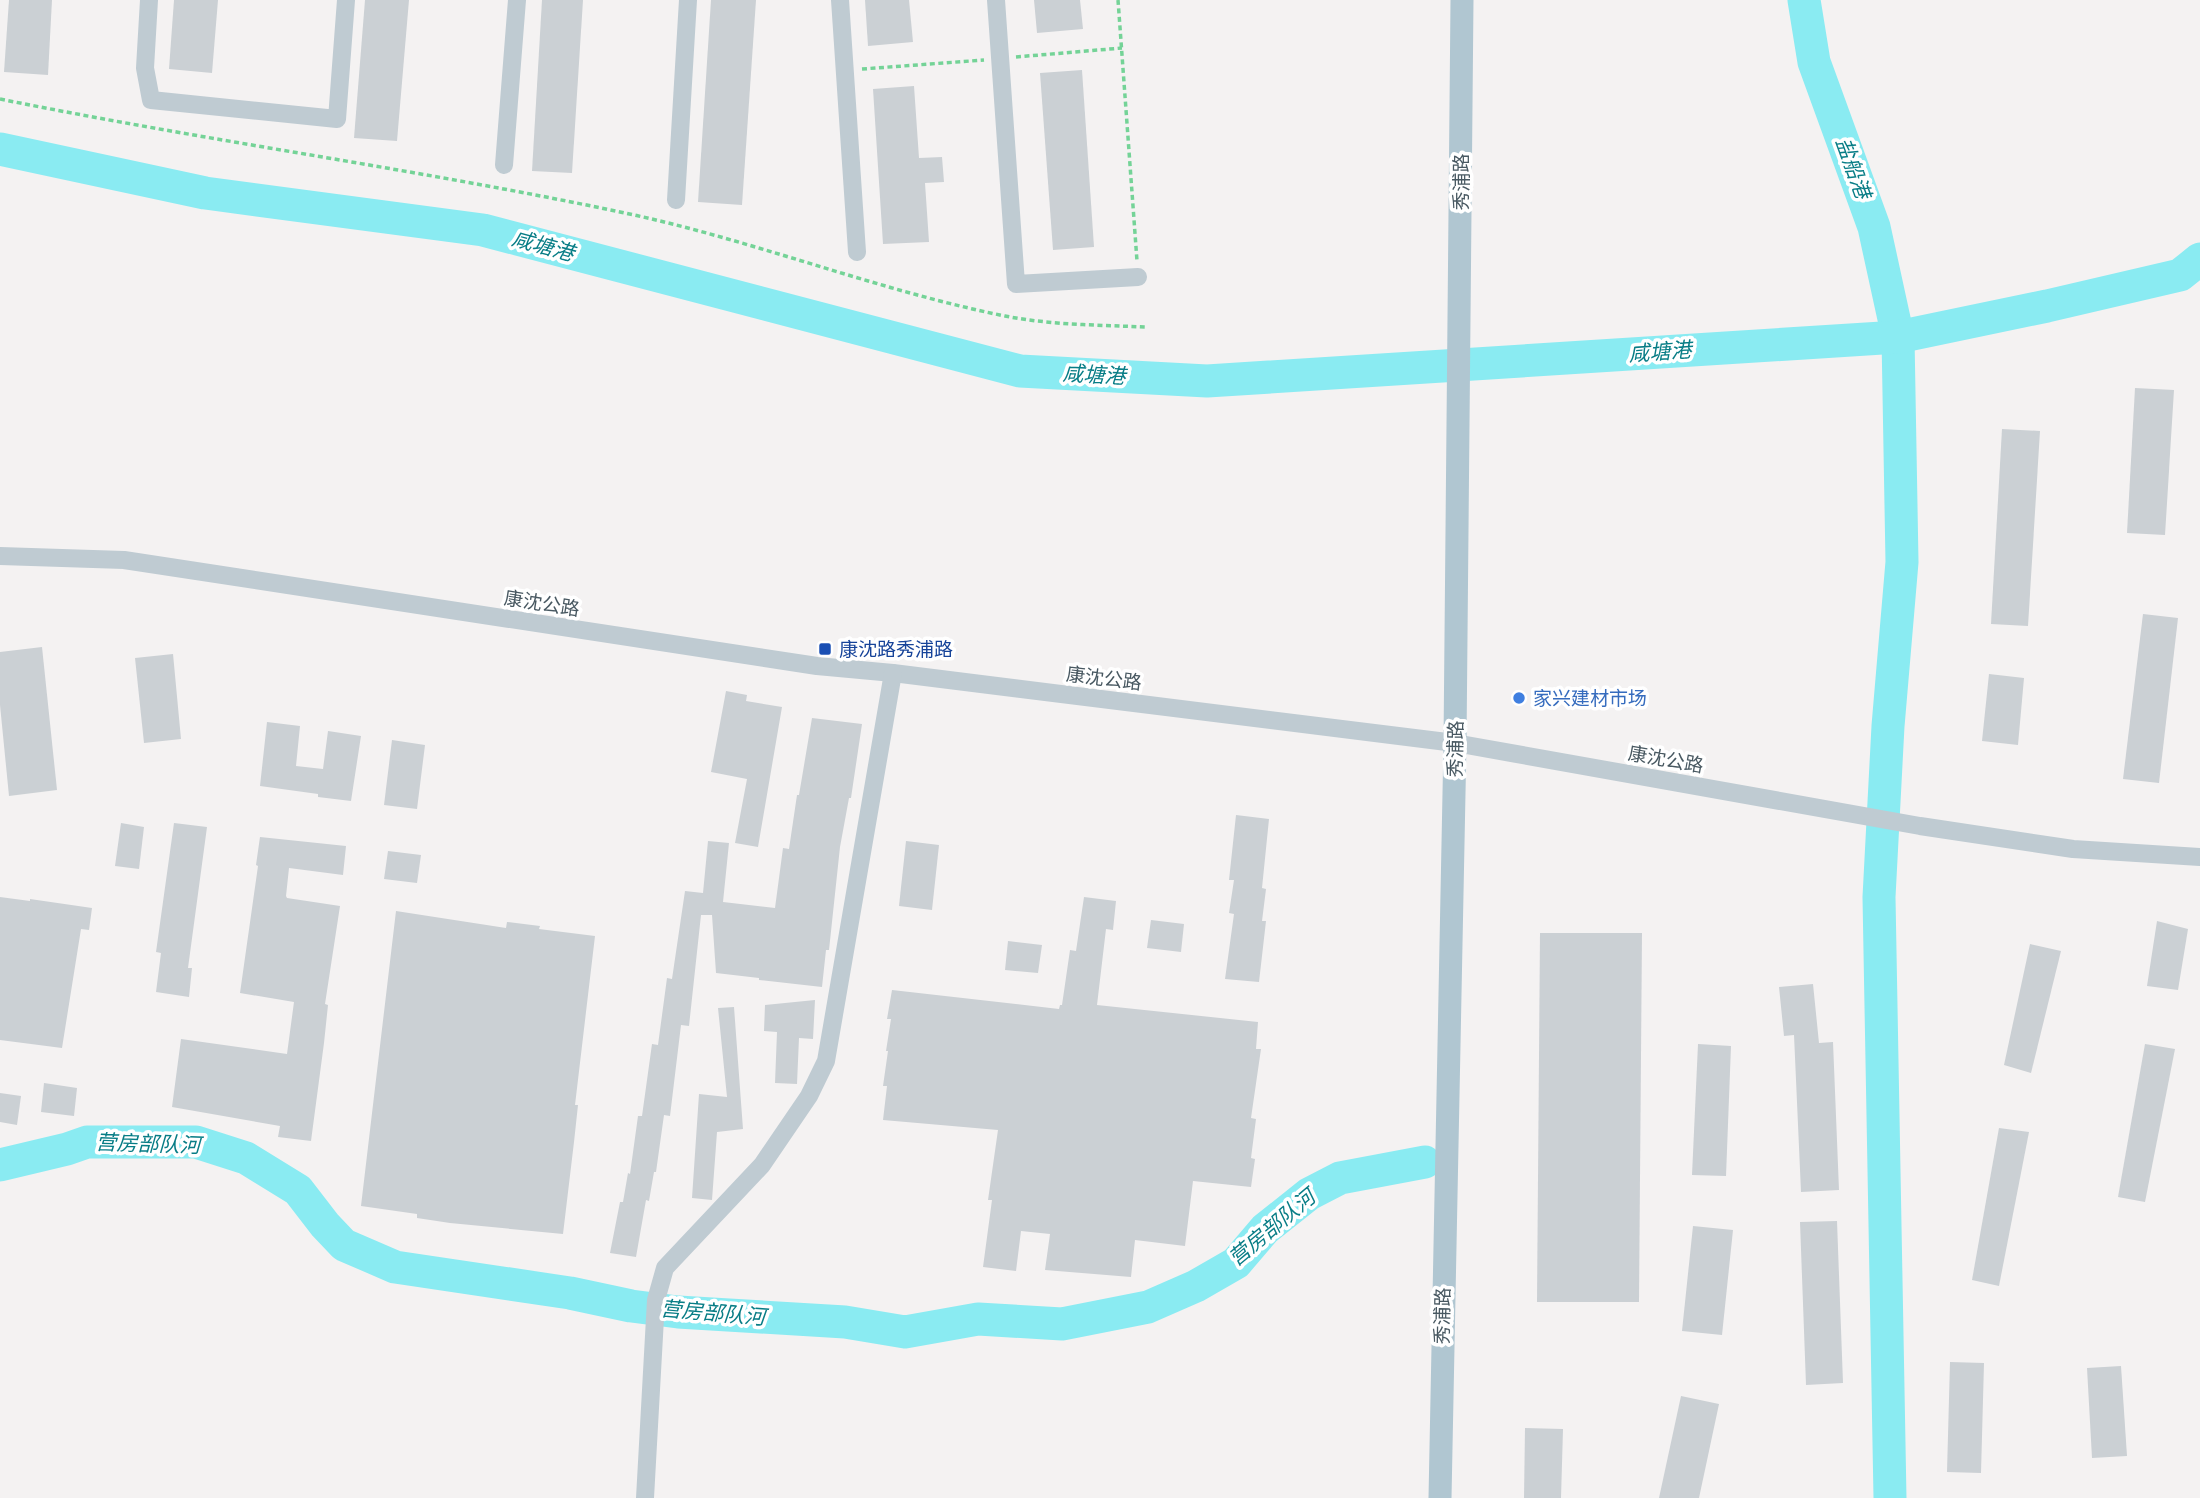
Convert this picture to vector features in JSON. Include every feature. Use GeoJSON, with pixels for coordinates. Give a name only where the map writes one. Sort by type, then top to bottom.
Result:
{"type":"FeatureCollection","features":[{"type":"Feature","properties":{"kind":"main road","name":"秀浦路"},"geometry":{"type":"LineString","coordinates":[[1440,1498],[1460,422],[1462,0]]}},
{"type":"Feature","properties":{"kind":"street"},"geometry":{"type":"LineString","coordinates":[[149,0],[145,68],[151,100],[337,119],[346,0]]}},
{"type":"Feature","properties":{"kind":"street"},"geometry":{"type":"LineString","coordinates":[[504,165],[517,0]]}},
{"type":"Feature","properties":{"kind":"street"},"geometry":{"type":"LineString","coordinates":[[676,200],[688,0]]}},
{"type":"Feature","properties":{"kind":"street"},"geometry":{"type":"LineString","coordinates":[[840,0],[858,252]]}},
{"type":"Feature","properties":{"kind":"street"},"geometry":{"type":"LineString","coordinates":[[996,0],[1016,284],[1138,277]]}},
{"type":"Feature","properties":{"kind":"street","name":"康沈公路"},"geometry":{"type":"LineString","coordinates":[[0,556],[124,560],[817,666],[893,673],[1455,743],[1920,826],[2073,849],[2200,858]]}},
{"type":"Feature","properties":{"kind":"street"},"geometry":{"type":"LineString","coordinates":[[645,1498],[654,1319],[665,1268],[762,1165],[809,1096],[825,1060],[893,673]]}},
{"type":"Feature","properties":{"kind":"path"},"geometry":{"type":"LineString","coordinates":[[1118,0],[1138,277]]}},
{"type":"Feature","properties":{"kind":"path"},"geometry":{"type":"LineString","coordinates":[[0,99],[626,213],[789,257],[877,285],[1006,316],[1076,324],[1145,327]]}},
{"type":"Feature","properties":{"kind":"building"},"geometry":{"type":"Polygon","coordinates":[[[9,0],[52,0],[48,75],[4,72],[9,0]]]}},
{"type":"Feature","properties":{"kind":"building"},"geometry":{"type":"Polygon","coordinates":[[[174,0],[218,0],[212,73],[169,69],[174,0]]]}},
{"type":"Feature","properties":{"kind":"building"},"geometry":{"type":"Polygon","coordinates":[[[365,0],[409,0],[397,141],[354,138],[365,0]]]}},
{"type":"Feature","properties":{"kind":"building"},"geometry":{"type":"Polygon","coordinates":[[[542,0],[583,0],[572,173],[532,171],[542,0]]]}},
{"type":"Feature","properties":{"kind":"building"},"geometry":{"type":"Polygon","coordinates":[[[711,0],[756,0],[742,205],[698,202],[711,0]]]}},
{"type":"Feature","properties":{"kind":"building"},"geometry":{"type":"Polygon","coordinates":[[[865,0],[909,0],[913,42],[868,46],[865,0]]]}},
{"type":"Feature","properties":{"kind":"building"},"geometry":{"type":"Polygon","coordinates":[[[1034,0],[1080,0],[1083,29],[1037,33],[1034,0]]]}},
{"type":"Feature","properties":{"kind":"building"},"geometry":{"type":"Polygon","coordinates":[[[1082,70],[1094,247],[1053,250],[1040,73],[1082,70]]]}},
{"type":"Feature","properties":{"kind":"building"},"geometry":{"type":"Polygon","coordinates":[[[914,86],[919,158],[942,157],[944,182],[925,183],[929,242],[883,244],[873,89],[914,86]]]}},
{"type":"Feature","properties":{"kind":"building"},"geometry":{"type":"Polygon","coordinates":[[[2135,388],[2174,390],[2165,535],[2127,533],[2135,388]]]}},
{"type":"Feature","properties":{"kind":"building"},"geometry":{"type":"Polygon","coordinates":[[[2002,429],[2040,431],[2028,626],[1991,624],[2002,429]]]}},
{"type":"Feature","properties":{"kind":"building"},"geometry":{"type":"Polygon","coordinates":[[[2143,614],[2178,618],[2159,783],[2123,779],[2143,614]]]}},
{"type":"Feature","properties":{"kind":"building"},"geometry":{"type":"Polygon","coordinates":[[[42,647],[57,790],[9,796],[0,705],[0,652],[42,647]]]}},
{"type":"Feature","properties":{"kind":"building"},"geometry":{"type":"Polygon","coordinates":[[[173,654],[181,739],[144,743],[135,658],[173,654]]]}},
{"type":"Feature","properties":{"kind":"building"},"geometry":{"type":"Polygon","coordinates":[[[1989,674],[2024,678],[2018,745],[1982,741],[1989,674]]]}},
{"type":"Feature","properties":{"kind":"building"},"geometry":{"type":"Polygon","coordinates":[[[726,691],[747,695],[746,701],[782,707],[758,847],[735,843],[747,779],[711,772],[726,691]]]}},
{"type":"Feature","properties":{"kind":"building"},"geometry":{"type":"Polygon","coordinates":[[[812,718],[862,724],[851,798],[840,847],[829,950],[826,950],[822,987],[716,973],[712,915],[701,915],[689,1026],[681,1025],[670,1116],[664,1115],[656,1172],[649,1201],[646,1200],[636,1257],[610,1253],[620,1202],[623,1202],[628,1173],[630,1174],[638,1116],[642,1116],[652,1044],[658,1045],[667,978],[672,979],[685,891],[703,893],[708,841],[729,843],[723,902],[775,908],[783,848],[789,849],[812,718]]]}},
{"type":"Feature","properties":{"kind":"building"},"geometry":{"type":"Polygon","coordinates":[[[267,722],[300,726],[296,766],[323,769],[328,731],[361,736],[351,801],[260,786],[267,722]]]}},
{"type":"Feature","properties":{"kind":"building"},"geometry":{"type":"Polygon","coordinates":[[[392,740],[425,745],[417,809],[384,805],[392,740]]]}},
{"type":"Feature","properties":{"kind":"building"},"geometry":{"type":"Polygon","coordinates":[[[1236,815],[1269,819],[1262,888],[1266,889],[1262,921],[1266,921],[1259,982],[1225,979],[1234,914],[1229,913],[1234,880],[1229,880],[1236,815]]]}},
{"type":"Feature","properties":{"kind":"building"},"geometry":{"type":"Polygon","coordinates":[[[121,823],[144,827],[139,869],[115,866],[121,823]]]}},
{"type":"Feature","properties":{"kind":"building"},"geometry":{"type":"Polygon","coordinates":[[[174,823],[207,827],[188,968],[192,968],[189,997],[156,992],[161,953],[156,952],[174,823]]]}},
{"type":"Feature","properties":{"kind":"building"},"geometry":{"type":"Polygon","coordinates":[[[260,837],[346,846],[343,875],[289,868],[287,898],[340,906],[325,1004],[328,1005],[311,1141],[278,1137],[280,1126],[172,1107],[181,1039],[287,1054],[294,1002],[240,993],[260,837]]]}},
{"type":"Feature","properties":{"kind":"building"},"geometry":{"type":"Polygon","coordinates":[[[906,841],[939,845],[932,910],[899,906],[906,841]]]}},
{"type":"Feature","properties":{"kind":"building"},"geometry":{"type":"Polygon","coordinates":[[[388,851],[421,855],[417,883],[384,879],[388,851]]]}},
{"type":"Feature","properties":{"kind":"building"},"geometry":{"type":"Polygon","coordinates":[[[0,897],[92,908],[89,930],[81,929],[62,1048],[0,1040],[0,897]]]}},
{"type":"Feature","properties":{"kind":"building"},"geometry":{"type":"Polygon","coordinates":[[[1084,897],[1116,901],[1113,930],[1106,929],[1097,1005],[1258,1022],[1256,1049],[1261,1049],[1251,1118],[1256,1119],[1251,1158],[1255,1159],[1251,1187],[1193,1181],[1185,1246],[1135,1240],[1131,1277],[1045,1270],[1050,1234],[1021,1231],[1016,1271],[983,1267],[992,1200],[988,1200],[998,1130],[883,1120],[887,1086],[883,1086],[891,1019],[887,1019],[892,990],[1059,1009],[1062,1005],[1070,950],[1076,951],[1084,897]]]}},
{"type":"Feature","properties":{"kind":"building"},"geometry":{"type":"Polygon","coordinates":[[[396,911],[506,928],[507,922],[595,936],[563,1234],[450,1223],[417,1218],[417,1214],[361,1206],[396,911]]]}},
{"type":"Feature","properties":{"kind":"building"},"geometry":{"type":"Polygon","coordinates":[[[1151,920],[1184,924],[1181,952],[1147,948],[1151,920]]]}},
{"type":"Feature","properties":{"kind":"building"},"geometry":{"type":"Polygon","coordinates":[[[2157,921],[2188,929],[2178,990],[2147,986],[2157,921]]]}},
{"type":"Feature","properties":{"kind":"building"},"geometry":{"type":"Polygon","coordinates":[[[1540,933],[1642,933],[1639,1302],[1537,1302],[1540,933]]]}},
{"type":"Feature","properties":{"kind":"building"},"geometry":{"type":"Polygon","coordinates":[[[1008,941],[1042,945],[1038,973],[1005,970],[1008,941]]]}},
{"type":"Feature","properties":{"kind":"building"},"geometry":{"type":"Polygon","coordinates":[[[2030,944],[2061,951],[2031,1073],[2004,1065],[2030,944]]]}},
{"type":"Feature","properties":{"kind":"building"},"geometry":{"type":"Polygon","coordinates":[[[1813,984],[1819,1043],[1833,1042],[1839,1190],[1801,1192],[1794,1035],[1784,1036],[1779,987],[1813,984]]]}},
{"type":"Feature","properties":{"kind":"building"},"geometry":{"type":"Polygon","coordinates":[[[815,1000],[813,1039],[799,1038],[797,1084],[775,1083],[777,1032],[764,1031],[765,1005],[815,1000]]]}},
{"type":"Feature","properties":{"kind":"building"},"geometry":{"type":"Polygon","coordinates":[[[734,1007],[743,1129],[717,1132],[712,1200],[692,1198],[699,1094],[727,1097],[718,1008],[734,1007]]]}},
{"type":"Feature","properties":{"kind":"building"},"geometry":{"type":"Polygon","coordinates":[[[1698,1044],[1731,1046],[1726,1176],[1692,1175],[1698,1044]]]}},
{"type":"Feature","properties":{"kind":"building"},"geometry":{"type":"Polygon","coordinates":[[[2145,1044],[2175,1049],[2145,1202],[2118,1197],[2145,1044]]]}},
{"type":"Feature","properties":{"kind":"building"},"geometry":{"type":"Polygon","coordinates":[[[44,1083],[77,1088],[74,1116],[41,1112],[44,1083]]]}},
{"type":"Feature","properties":{"kind":"building"},"geometry":{"type":"Polygon","coordinates":[[[0,1093],[21,1096],[17,1125],[0,1122],[0,1093]]]}},
{"type":"Feature","properties":{"kind":"building"},"geometry":{"type":"Polygon","coordinates":[[[1999,1128],[2029,1132],[1999,1286],[1972,1280],[1999,1128]]]}},
{"type":"Feature","properties":{"kind":"building"},"geometry":{"type":"Polygon","coordinates":[[[1837,1221],[1843,1383],[1806,1385],[1800,1222],[1837,1221]]]}},
{"type":"Feature","properties":{"kind":"building"},"geometry":{"type":"Polygon","coordinates":[[[1693,1226],[1733,1230],[1722,1335],[1682,1331],[1693,1226]]]}},
{"type":"Feature","properties":{"kind":"building"},"geometry":{"type":"Polygon","coordinates":[[[1950,1362],[1984,1363],[1981,1473],[1947,1472],[1950,1362]]]}},
{"type":"Feature","properties":{"kind":"building"},"geometry":{"type":"Polygon","coordinates":[[[2121,1366],[2127,1456],[2092,1458],[2087,1368],[2121,1366]]]}},
{"type":"Feature","properties":{"kind":"building"},"geometry":{"type":"Polygon","coordinates":[[[1681,1396],[1719,1404],[1699,1498],[1659,1498],[1681,1396]]]}},
{"type":"Feature","properties":{"kind":"building"},"geometry":{"type":"Polygon","coordinates":[[[1525,1428],[1563,1429],[1561,1498],[1524,1498],[1525,1428]]]}},
{"type":"Feature","properties":{"kind":"waterway","name":"盐船港"},"geometry":{"type":"LineString","coordinates":[[1804,0],[1814,62],[1874,227],[1898,337],[1902,562],[1888,726],[1879,897],[1890,1498]]}},
{"type":"Feature","properties":{"kind":"waterway","name":"咸塘港"},"geometry":{"type":"LineString","coordinates":[[0,149],[205,193],[483,230],[1020,371],[1207,381],[1898,337],[2180,275],[2200,259]]}},
{"type":"Feature","properties":{"kind":"waterway","name":"营房部队河"},"geometry":{"type":"LineString","coordinates":[[0,1165],[87,1142],[196,1142],[246,1158],[298,1190],[344,1245],[395,1267],[678,1312],[845,1322],[905,1332],[978,1319],[1062,1324],[1148,1307],[1196,1286],[1236,1263],[1265,1229],[1309,1194],[1340,1178],[1425,1162]]}},
{"type":"Feature","properties":{"kind":"place","name":"康沈路秀浦路"},"geometry":{"type":"Point","coordinates":[825,649]}},
{"type":"Feature","properties":{"kind":"place","name":"家兴建材市场"},"geometry":{"type":"Point","coordinates":[1519,698]}}]}
